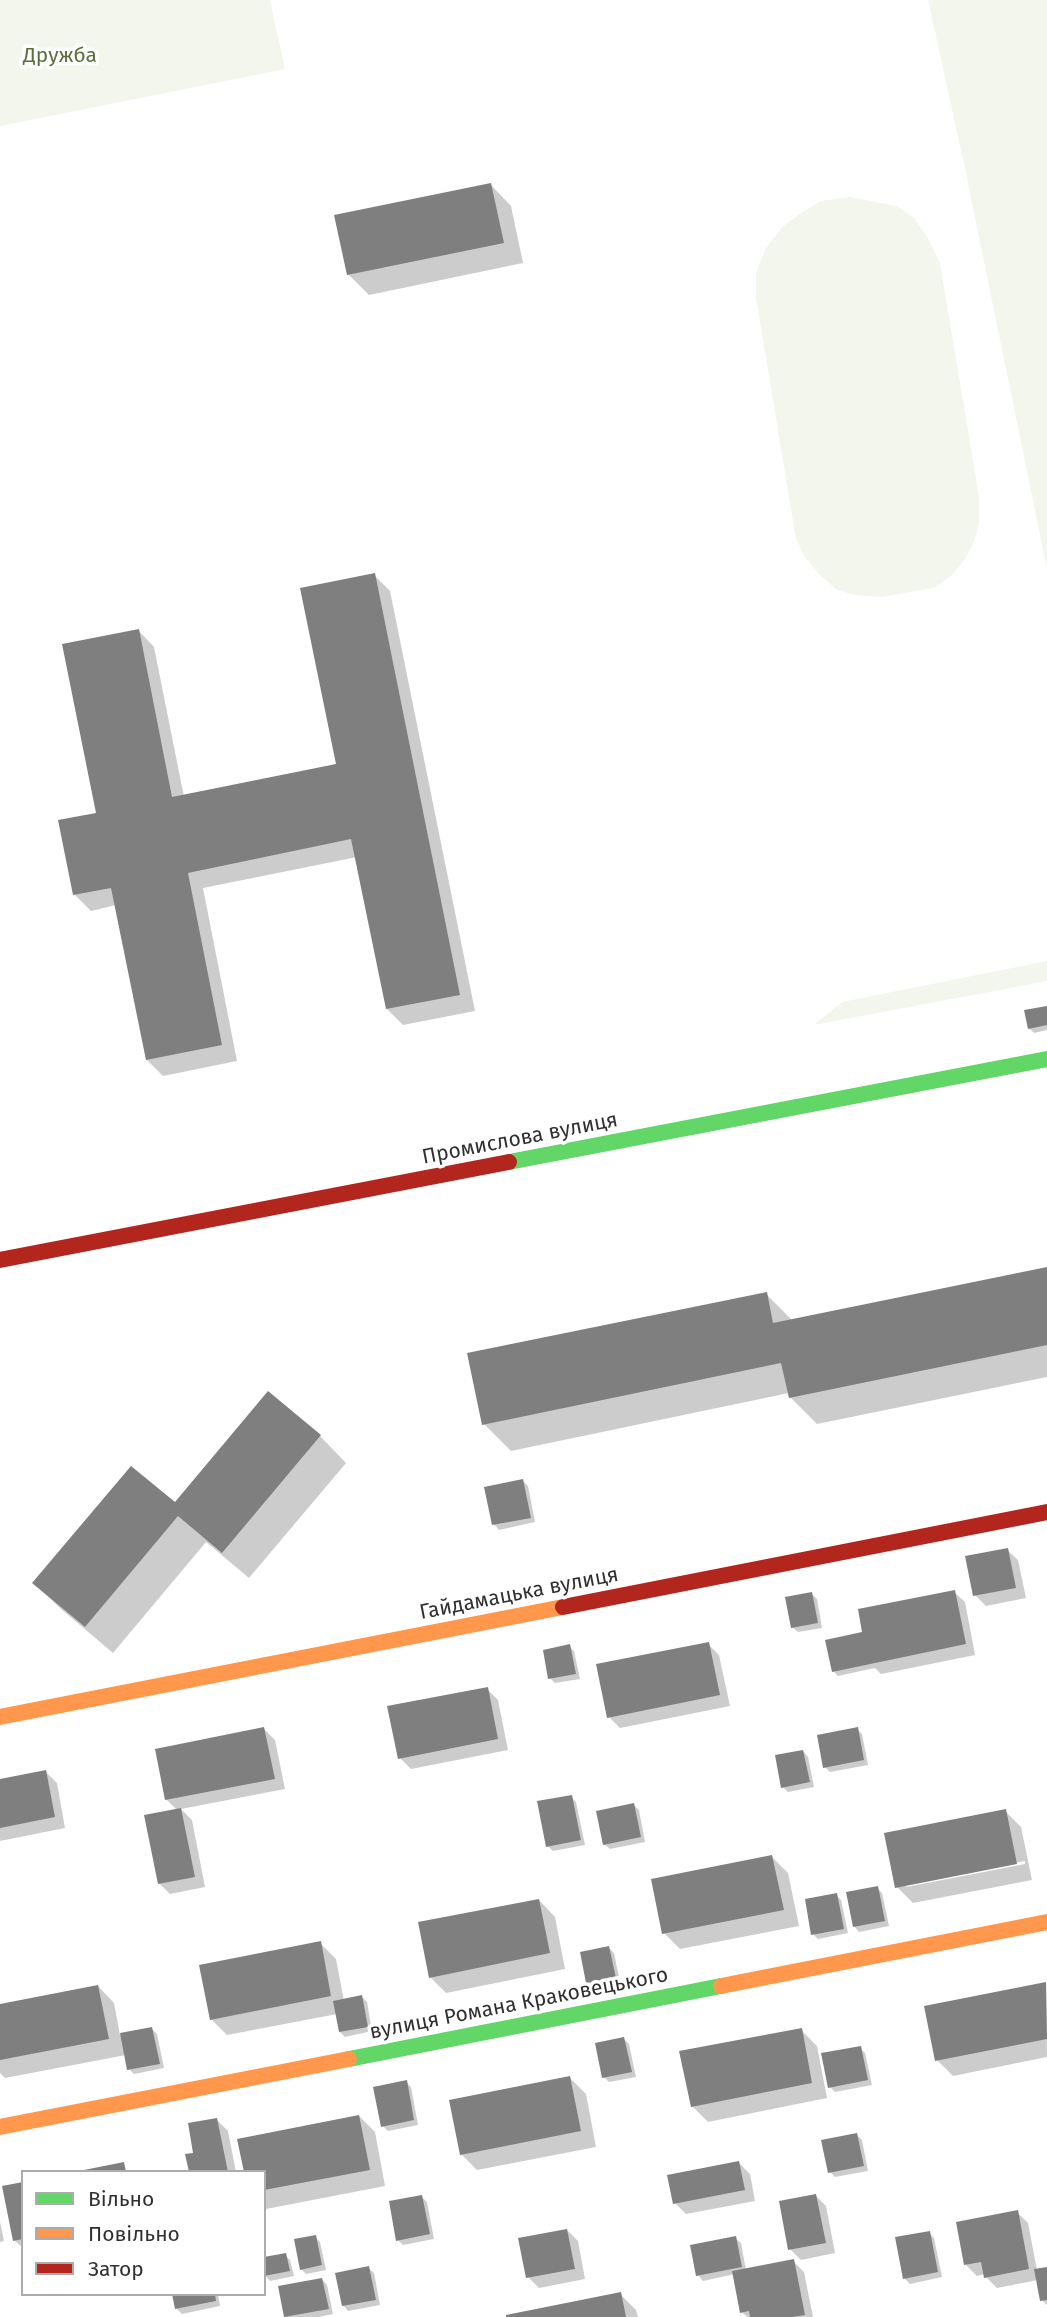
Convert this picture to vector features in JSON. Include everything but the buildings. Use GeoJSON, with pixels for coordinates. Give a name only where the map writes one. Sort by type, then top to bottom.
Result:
{"type":"FeatureCollection","features":[{"type":"Feature","properties":{"kind":"street","name":"Промислова вулиця"},"geometry":{"type":"LineString","coordinates":[[0,1260],[1047,1059]]}},
{"type":"Feature","properties":{"kind":"street","name":"Гайдамацька вулиця"},"geometry":{"type":"LineString","coordinates":[[0,1717],[1047,1512]]}},
{"type":"Feature","properties":{"kind":"street","name":"вулиця Романа Краковецького"},"geometry":{"type":"LineString","coordinates":[[0,2127],[1047,1922]]}},
{"type":"Feature","properties":{"kind":"green space","name":"Дружба"},"geometry":{"type":"Polygon","coordinates":[[[0,0],[270,0],[285,69],[0,126],[0,0]]]}},
{"type":"Feature","properties":{"kind":"green space"},"geometry":{"type":"Polygon","coordinates":[[[928,0],[1047,0],[1047,569],[964,164],[928,0]]]}},
{"type":"Feature","properties":{"kind":"green space"},"geometry":{"type":"Polygon","coordinates":[[[849,197],[897,206],[914,218],[928,238],[940,263],[979,496],[979,524],[975,539],[965,559],[952,575],[934,588],[881,597],[855,595],[837,590],[805,557],[796,539],[756,298],[756,273],[766,248],[782,227],[821,201],[849,197]]]}},
{"type":"Feature","properties":{"kind":"green space"},"geometry":{"type":"Polygon","coordinates":[[[1047,961],[1047,981],[814,1025],[842,1002],[1047,961]]]}},
{"type":"Feature","properties":{"kind":"traffic: fast"},"geometry":{"type":"LineString","coordinates":[[509,1162],[1047,1059]]}},
{"type":"Feature","properties":{"kind":"traffic: fast"},"geometry":{"type":"LineString","coordinates":[[349,2059],[721,1986]]}},
{"type":"Feature","properties":{"kind":"traffic: slow"},"geometry":{"type":"LineString","coordinates":[[0,1717],[563,1607]]}},
{"type":"Feature","properties":{"kind":"traffic: slow"},"geometry":{"type":"LineString","coordinates":[[721,1986],[1047,1922]]}},
{"type":"Feature","properties":{"kind":"traffic: slow"},"geometry":{"type":"LineString","coordinates":[[0,2127],[349,2059]]}},
{"type":"Feature","properties":{"kind":"traffic: jam"},"geometry":{"type":"LineString","coordinates":[[0,1260],[509,1162]]}},
{"type":"Feature","properties":{"kind":"traffic: jam"},"geometry":{"type":"LineString","coordinates":[[563,1607],[1047,1512]]}}]}
